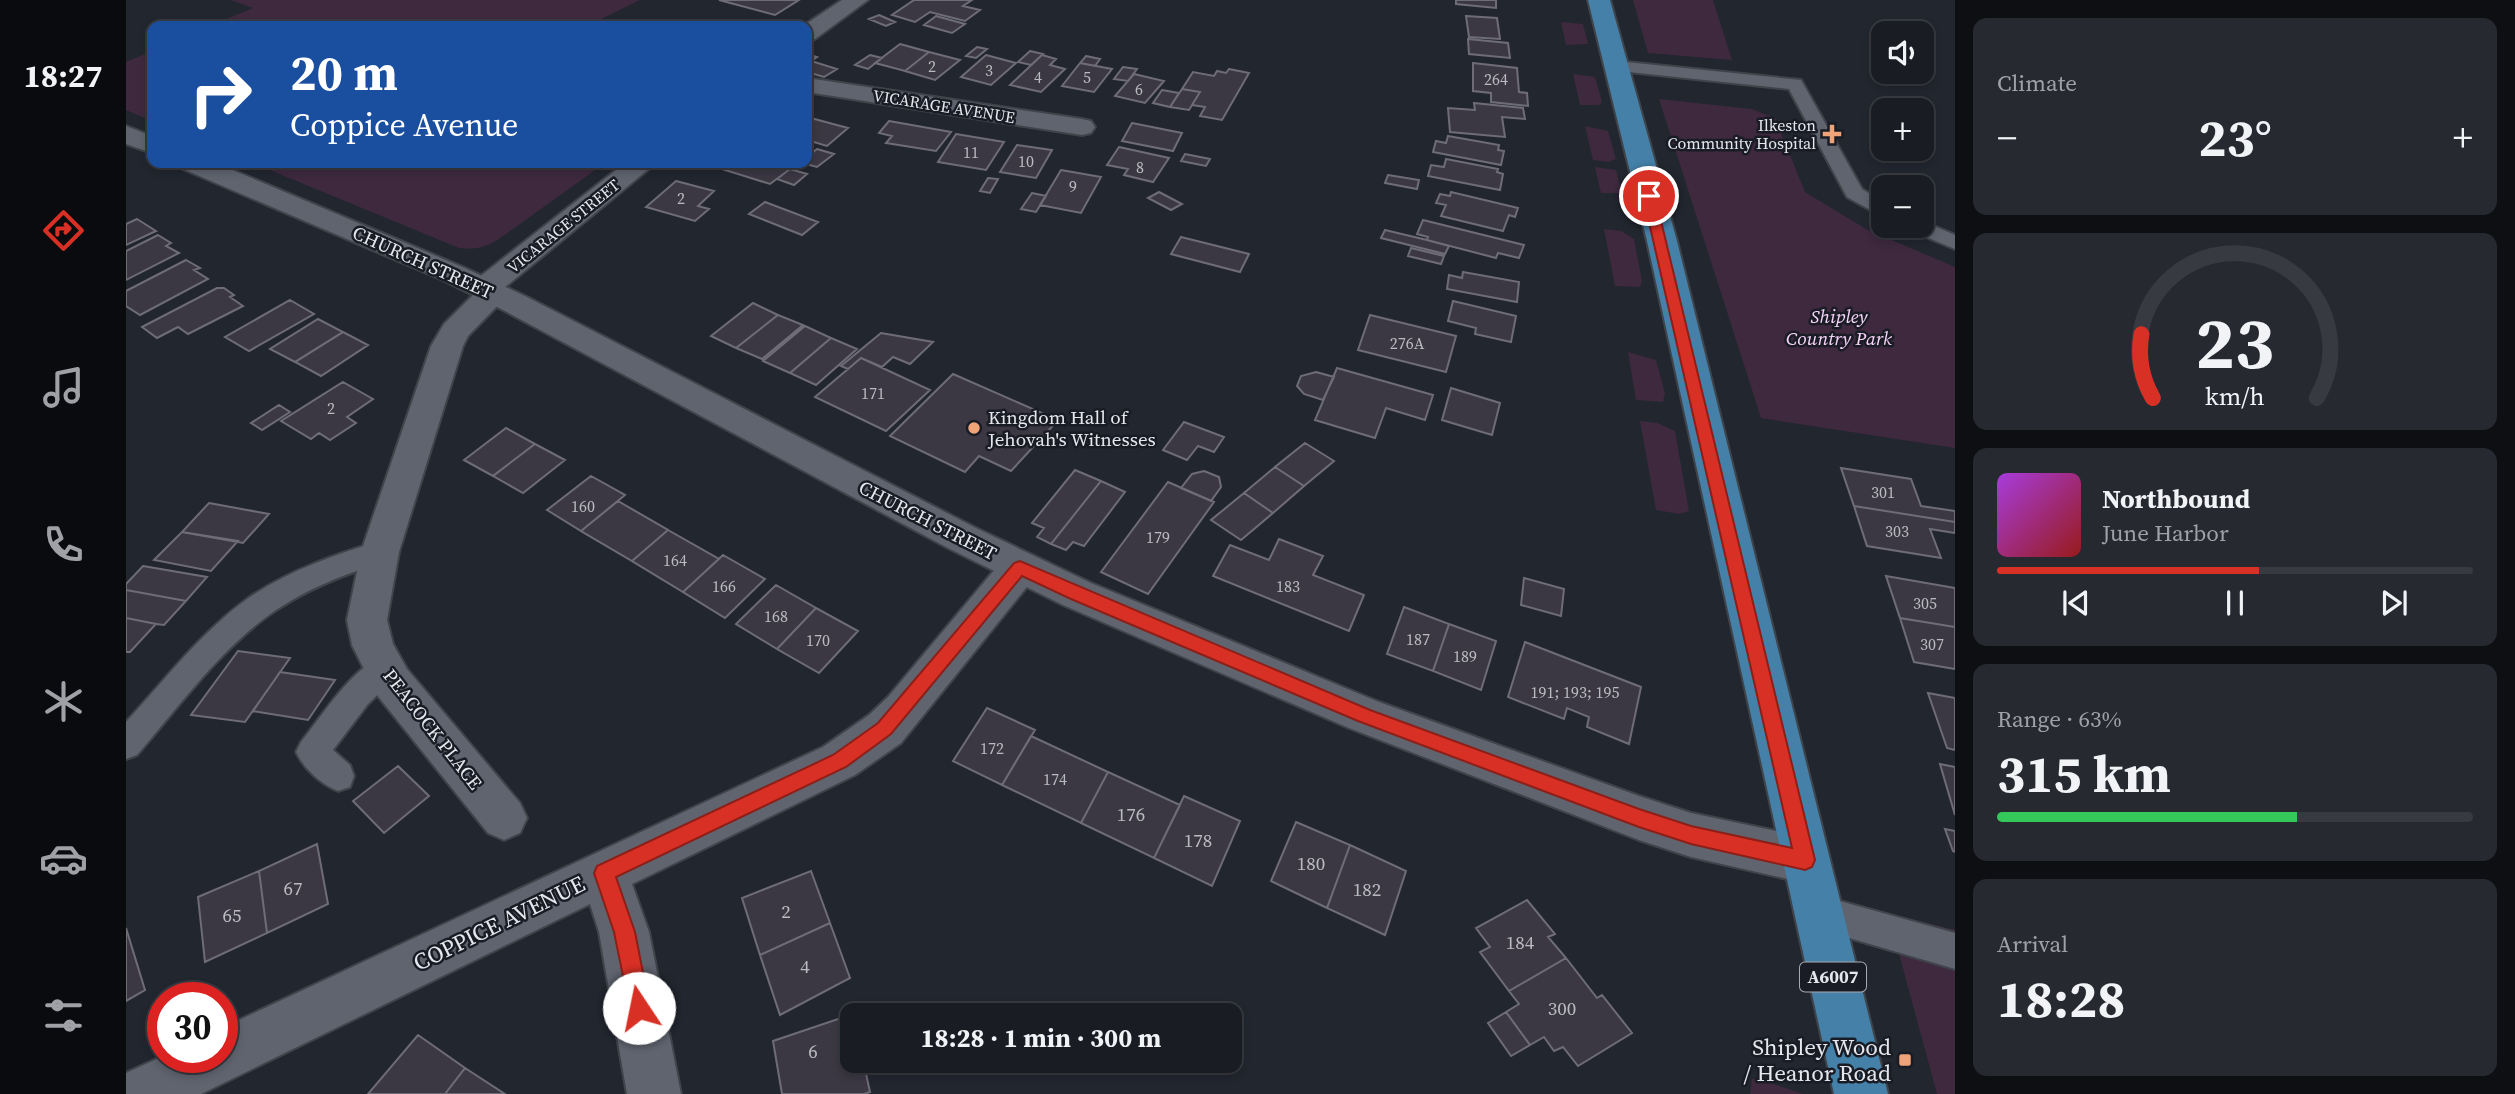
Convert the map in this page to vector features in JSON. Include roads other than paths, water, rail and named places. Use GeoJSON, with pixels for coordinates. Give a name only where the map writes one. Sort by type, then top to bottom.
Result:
{"type":"FeatureCollection","features":[{"type":"Feature","properties":{"kind":"main road","name":"A6007"},"geometry":{"type":"LineString","coordinates":[[1599,0],[1662,241],[1861,1094]]}},
{"type":"Feature","properties":{"kind":"street"},"geometry":{"type":"LineString","coordinates":[[812,31],[857,0]]}},
{"type":"Feature","properties":{"kind":"street","name":"VICARAGE AVENUE"},"geometry":{"type":"LineString","coordinates":[[812,86],[1082,126]]}},
{"type":"Feature","properties":{"kind":"street"},"geometry":{"type":"LineString","coordinates":[[126,134],[147,143]]}},
{"type":"Feature","properties":{"kind":"street","name":"CHURCH STREET"},"geometry":{"type":"LineString","coordinates":[[205,168],[488,291],[1077,594],[1364,715],[1639,818],[1691,835],[1805,860]]}},
{"type":"Feature","properties":{"kind":"street","name":"VICARAGE STREET"},"geometry":{"type":"LineString","coordinates":[[488,291],[636,168]]}},
{"type":"Feature","properties":{"kind":"street","name":"PEACOCK PLACE"},"geometry":{"type":"LineString","coordinates":[[488,291],[455,331],[447,346],[380,552],[367,620],[373,645],[391,682],[504,817]]}},
{"type":"Feature","properties":{"kind":"street","name":"COPPICE AVENUE"},"geometry":{"type":"LineString","coordinates":[[238,1048],[839,761],[885,729],[1020,567]]}},
{"type":"Feature","properties":{"kind":"street"},"geometry":{"type":"LineString","coordinates":[[604,873],[624,932],[653,1094]]}},
{"type":"Feature","properties":{"kind":"street","name":"COPPICE AVENUE"},"geometry":{"type":"LineString","coordinates":[[142,1094],[186,1073]]}},
{"type":"Feature","properties":{"kind":"lane"},"geometry":{"type":"LineString","coordinates":[[1616,66],[1795,84],[1854,193],[1871,204]]}},
{"type":"Feature","properties":{"kind":"lane"},"geometry":{"type":"LineString","coordinates":[[1934,234],[1955,243]]}},
{"type":"Feature","properties":{"kind":"lane"},"geometry":{"type":"LineString","coordinates":[[126,745],[222,639],[258,608],[347,561],[380,552]]}},
{"type":"Feature","properties":{"kind":"lane"},"geometry":{"type":"LineString","coordinates":[[338,776],[312,752],[357,695],[384,669]]}},
{"type":"Feature","properties":{"kind":"lane"},"geometry":{"type":"LineString","coordinates":[[1818,913],[1955,951]]}},
{"type":"Feature","properties":{"kind":"place","name":"Ilkeston Community Hospital"},"geometry":{"type":"Point","coordinates":[1832,134]}},
{"type":"Feature","properties":{"kind":"place","name":"Kingdom Hall of Jehovah's Witnesses"},"geometry":{"type":"Point","coordinates":[974,428]}},
{"type":"Feature","properties":{"kind":"place","name":"Shipley Wood / Heanor Road"},"geometry":{"type":"Point","coordinates":[1905,1060]}},
{"type":"Feature","properties":{"kind":"park label","name":"Shipley Country Park"},"geometry":{"type":"Point","coordinates":[1839,327]}}]}
